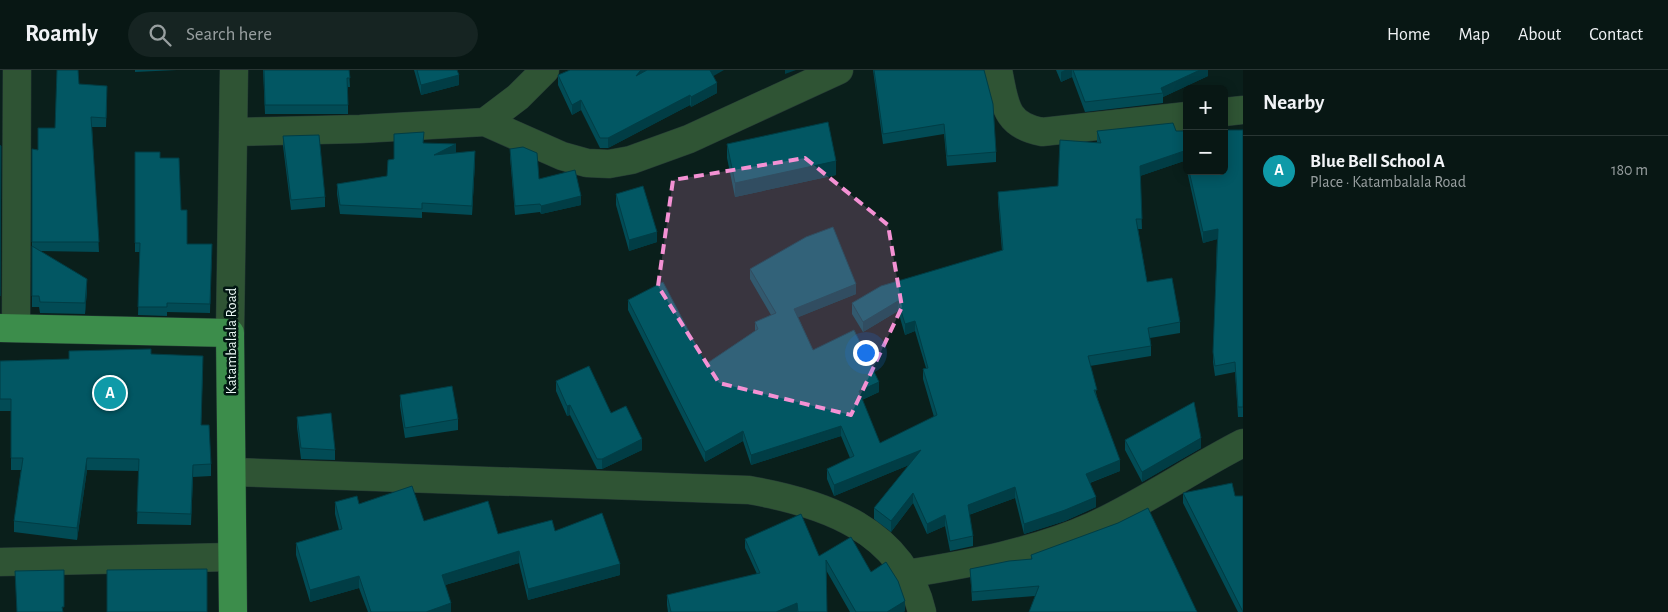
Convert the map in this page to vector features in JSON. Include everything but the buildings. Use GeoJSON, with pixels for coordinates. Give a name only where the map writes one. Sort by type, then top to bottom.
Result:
{"type":"FeatureCollection","features":[{"type":"Feature","properties":{"kind":"main road"},"geometry":{"type":"LineString","coordinates":[[8,328],[230,333]]}},
{"type":"Feature","properties":{"kind":"main road","name":"Katambalala Road"},"geometry":{"type":"LineString","coordinates":[[230,333],[233,612]]}},
{"type":"Feature","properties":{"kind":"street"},"geometry":{"type":"LineString","coordinates":[[8,328],[17,70]]}},
{"type":"Feature","properties":{"kind":"street","name":"Katambalala Road"},"geometry":{"type":"LineString","coordinates":[[230,333],[234,70]]}},
{"type":"Feature","properties":{"kind":"street"},"geometry":{"type":"LineString","coordinates":[[485,122],[518,97],[545,70]]}},
{"type":"Feature","properties":{"kind":"street"},"geometry":{"type":"LineString","coordinates":[[233,132],[360,129],[485,122],[562,156],[587,163],[609,164],[631,160],[690,139],[839,70]]}},
{"type":"Feature","properties":{"kind":"street"},"geometry":{"type":"LineString","coordinates":[[998,70],[1007,107],[1013,120],[1026,129],[1042,132],[1183,116]]}},
{"type":"Feature","properties":{"kind":"street"},"geometry":{"type":"LineString","coordinates":[[1228,112],[1243,110]]}},
{"type":"Feature","properties":{"kind":"street"},"geometry":{"type":"LineString","coordinates":[[906,574],[983,560],[1059,539],[1130,507],[1243,443]]}},
{"type":"Feature","properties":{"kind":"street"},"geometry":{"type":"LineString","coordinates":[[232,472],[750,490],[791,497],[827,509],[869,534],[897,558],[917,593],[922,612]]}},
{"type":"Feature","properties":{"kind":"street"},"geometry":{"type":"LineString","coordinates":[[0,562],[232,557]]}},
{"type":"Feature","properties":{"kind":"highlighted area"},"geometry":{"type":"Polygon","coordinates":[[[805,158],[888,225],[902,307],[851,415],[719,383],[658,286],[673,180],[805,158]]]}},
{"type":"Feature","properties":{"kind":"place","name":"Blue Bell School A"},"geometry":{"type":"Point","coordinates":[110,393]}}]}
